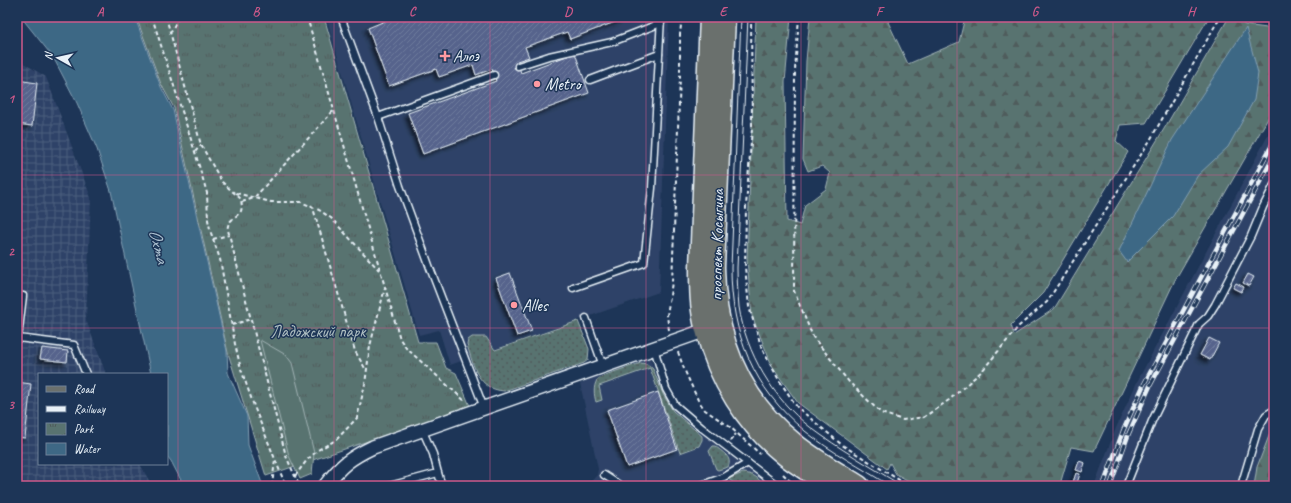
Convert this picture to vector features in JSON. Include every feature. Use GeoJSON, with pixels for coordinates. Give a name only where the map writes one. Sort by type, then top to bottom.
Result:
{"type":"FeatureCollection","features":[{"type":"Feature","properties":{"kind":"main road","name":"проспект Косыгина"},"geometry":{"type":"LineString","coordinates":[[710,17],[700,267],[700,291],[706,330],[715,361],[738,403],[752,422],[768,440],[786,456],[832,486]]}},
{"type":"Feature","properties":{"kind":"main road","name":"проспект Косыгина"},"geometry":{"type":"LineString","coordinates":[[725,17],[714,267],[715,297],[722,334],[738,376],[763,413],[778,430],[795,444],[859,486]]}},
{"type":"Feature","properties":{"kind":"street"},"geometry":{"type":"LineString","coordinates":[[325,486],[342,465],[355,455],[373,447],[706,330]]}},
{"type":"Feature","properties":{"kind":"lane"},"geometry":{"type":"LineString","coordinates":[[341,17],[378,117],[400,186],[480,409]]}},
{"type":"Feature","properties":{"kind":"lane"},"geometry":{"type":"LineString","coordinates":[[518,66],[549,56],[612,42],[661,20],[652,188],[644,263],[573,288]]}},
{"type":"Feature","properties":{"kind":"lane"},"geometry":{"type":"LineString","coordinates":[[590,80],[659,54]]}},
{"type":"Feature","properties":{"kind":"lane"},"geometry":{"type":"LineString","coordinates":[[378,117],[494,75]]}},
{"type":"Feature","properties":{"kind":"lane"},"geometry":{"type":"LineString","coordinates":[[1126,486],[1152,422],[1199,324],[1208,316],[1215,305],[1251,236],[1274,185]]}},
{"type":"Feature","properties":{"kind":"lane"},"geometry":{"type":"LineString","coordinates":[[17,295],[23,296],[18,338],[74,345],[86,373]]}},
{"type":"Feature","properties":{"kind":"lane"},"geometry":{"type":"LineString","coordinates":[[586,318],[603,366]]}},
{"type":"Feature","properties":{"kind":"lane"},"geometry":{"type":"LineString","coordinates":[[654,348],[666,389],[675,404],[726,447],[748,463],[769,483],[778,486]]}},
{"type":"Feature","properties":{"kind":"lane"},"geometry":{"type":"LineString","coordinates":[[1240,486],[1258,430],[1266,415],[1274,410]]}},
{"type":"Feature","properties":{"kind":"lane"},"geometry":{"type":"LineString","coordinates":[[422,429],[433,454],[442,486]]}},
{"type":"Feature","properties":{"kind":"lane"},"geometry":{"type":"LineString","coordinates":[[699,486],[724,477],[748,463]]}},
{"type":"Feature","properties":{"kind":"lane"},"geometry":{"type":"LineString","coordinates":[[389,486],[438,473]]}},
{"type":"Feature","properties":{"kind":"lane"},"geometry":{"type":"LineString","coordinates":[[604,475],[620,485]]}},
{"type":"Feature","properties":{"kind":"path"},"geometry":{"type":"LineString","coordinates":[[152,17],[207,193],[208,220],[220,259],[241,369],[255,409],[286,484],[298,485],[286,456],[227,225],[241,211],[242,202],[241,199],[222,182],[201,145],[166,17]]}},
{"type":"Feature","properties":{"kind":"path"},"geometry":{"type":"LineString","coordinates":[[170,33],[179,17]]}},
{"type":"Feature","properties":{"kind":"path"},"geometry":{"type":"LineString","coordinates":[[307,17],[386,287],[398,334],[406,348],[480,409]]}},
{"type":"Feature","properties":{"kind":"path"},"geometry":{"type":"LineString","coordinates":[[670,331],[667,316],[672,282],[680,77],[680,34],[682,17]]}},
{"type":"Feature","properties":{"kind":"path"},"geometry":{"type":"LineString","coordinates":[[751,17],[752,128],[746,206],[745,262],[749,307],[762,349],[775,374],[797,407],[842,445],[909,486]]}},
{"type":"Feature","properties":{"kind":"path"},"geometry":{"type":"LineString","coordinates":[[800,17],[795,70],[794,292],[813,337],[849,382],[881,413],[903,420],[924,417],[949,400],[982,371],[1018,326],[1047,302],[1149,142],[1220,17]]}},
{"type":"Feature","properties":{"kind":"path"},"geometry":{"type":"LineString","coordinates":[[242,202],[254,198],[334,110]]}},
{"type":"Feature","properties":{"kind":"path"},"geometry":{"type":"LineString","coordinates":[[195,152],[201,145]]}},
{"type":"Feature","properties":{"kind":"path"},"geometry":{"type":"LineString","coordinates":[[235,193],[271,202],[296,201],[311,205],[331,218],[381,271]]}},
{"type":"Feature","properties":{"kind":"path"},"geometry":{"type":"LineString","coordinates":[[311,205],[314,208],[356,351],[366,371]]}},
{"type":"Feature","properties":{"kind":"path"},"geometry":{"type":"LineString","coordinates":[[213,239],[229,235]]}},
{"type":"Feature","properties":{"kind":"path"},"geometry":{"type":"LineString","coordinates":[[295,476],[307,460],[318,450],[336,440],[357,418],[365,384],[370,346],[386,287]]}},
{"type":"Feature","properties":{"kind":"path"},"geometry":{"type":"LineString","coordinates":[[232,325],[251,319]]}},
{"type":"Feature","properties":{"kind":"path"},"geometry":{"type":"LineString","coordinates":[[678,352],[684,369],[702,405],[708,412],[730,427],[763,457]]}},
{"type":"Feature","properties":{"kind":"path"},"geometry":{"type":"LineString","coordinates":[[726,447],[741,428]]}},
{"type":"Feature","properties":{"kind":"path"},"geometry":{"type":"LineString","coordinates":[[272,486],[275,459]]}},
{"type":"Feature","properties":{"kind":"path"},"geometry":{"type":"LineString","coordinates":[[782,473],[795,486]]}},
{"type":"Feature","properties":{"kind":"shaded area"},"geometry":{"type":"Polygon","coordinates":[[[326,17],[669,17],[659,292],[450,365],[439,330],[419,335],[326,17]]]}},
{"type":"Feature","properties":{"kind":"shaded area"},"geometry":{"type":"Polygon","coordinates":[[[17,59],[46,77],[91,198],[86,320],[106,373],[38,373],[38,465],[141,465],[152,486],[17,486],[17,59]]]}},
{"type":"Feature","properties":{"kind":"shaded area"},"geometry":{"type":"Polygon","coordinates":[[[1274,124],[1274,426],[1256,486],[1094,486],[1116,428],[1138,380],[1274,124]]]}},
{"type":"Feature","properties":{"kind":"shaded area"},"geometry":{"type":"Polygon","coordinates":[[[650,358],[662,390],[675,409],[721,449],[772,486],[587,486],[597,475],[598,469],[580,383],[650,358]]]}},
{"type":"Feature","properties":{"kind":"green space","name":"Ладожский парк"},"geometry":{"type":"Polygon","coordinates":[[[135,17],[324,17],[418,342],[436,342],[446,368],[456,373],[470,406],[266,476],[228,353],[174,108],[161,84],[135,17]]]}},
{"type":"Feature","properties":{"kind":"green space"},"geometry":{"type":"Polygon","coordinates":[[[756,17],[791,17],[785,82],[787,221],[800,225],[805,205],[826,189],[830,173],[822,166],[808,171],[803,159],[806,61],[810,17],[892,17],[888,22],[908,64],[959,42],[965,17],[1209,17],[1146,123],[1120,125],[1116,141],[1128,152],[1043,293],[1011,325],[1014,335],[1054,309],[1164,129],[1229,17],[1245,17],[1242,23],[1245,25],[1274,29],[1274,108],[1175,280],[1094,451],[1071,447],[1061,481],[1066,486],[918,486],[896,474],[890,463],[887,469],[798,403],[773,368],[752,316],[747,259],[756,17]]]}},
{"type":"Feature","properties":{"kind":"green space"},"geometry":{"type":"Polygon","coordinates":[[[578,321],[589,349],[588,360],[584,363],[504,391],[488,386],[478,375],[467,345],[468,340],[472,337],[486,337],[495,350],[578,321]]]}},
{"type":"Feature","properties":{"kind":"green space"},"geometry":{"type":"Polygon","coordinates":[[[260,340],[286,355],[292,363],[314,453],[312,474],[300,479],[289,456],[260,340]]]}},
{"type":"Feature","properties":{"kind":"green space"},"geometry":{"type":"Polygon","coordinates":[[[641,363],[647,364],[653,369],[663,394],[673,411],[702,436],[699,446],[680,453],[650,368],[599,386],[602,400],[596,402],[594,391],[597,380],[610,373],[641,363]]]}},
{"type":"Feature","properties":{"kind":"green space"},"geometry":{"type":"Polygon","coordinates":[[[1274,423],[1274,486],[1254,486],[1257,467],[1274,423]]]}},
{"type":"Feature","properties":{"kind":"green space"},"geometry":{"type":"Polygon","coordinates":[[[713,446],[724,453],[728,458],[728,467],[718,470],[716,469],[709,451],[713,446]]]}},
{"type":"Feature","properties":{"kind":"green space"},"geometry":{"type":"Polygon","coordinates":[[[743,473],[755,476],[762,486],[739,486],[728,479],[743,473]]]}},
{"type":"Feature","properties":{"kind":"water","name":"Охта"},"geometry":{"type":"Polygon","coordinates":[[[21,17],[133,17],[137,23],[161,87],[173,110],[227,351],[228,373],[247,416],[248,445],[263,486],[184,486],[168,457],[168,373],[151,373],[111,191],[97,149],[77,103],[53,57],[21,17]]]}},
{"type":"Feature","properties":{"kind":"water"},"geometry":{"type":"Polygon","coordinates":[[[1246,28],[1258,73],[1254,100],[1228,147],[1198,175],[1173,216],[1127,262],[1119,251],[1172,140],[1246,28]]]}},
{"type":"Feature","properties":{"kind":"building","name":"Metro"},"geometry":{"type":"Polygon","coordinates":[[[384,17],[622,17],[623,19],[570,39],[567,32],[525,47],[529,57],[517,61],[521,73],[575,53],[589,93],[423,154],[408,113],[496,81],[492,69],[476,75],[473,65],[439,77],[436,69],[389,86],[368,28],[385,21],[384,17]]]}},
{"type":"Feature","properties":{"kind":"building"},"geometry":{"type":"Polygon","coordinates":[[[17,80],[37,83],[32,126],[17,124],[17,80]]]}},
{"type":"Feature","properties":{"kind":"building"},"geometry":{"type":"Polygon","coordinates":[[[17,156],[21,156],[17,187],[17,156]]]}},
{"type":"Feature","properties":{"kind":"building","name":"Alles"},"geometry":{"type":"Polygon","coordinates":[[[510,273],[532,331],[517,336],[496,278],[510,273]]]}},
{"type":"Feature","properties":{"kind":"building"},"geometry":{"type":"Polygon","coordinates":[[[1248,274],[1254,277],[1249,286],[1243,283],[1248,274]]]}},
{"type":"Feature","properties":{"kind":"building"},"geometry":{"type":"Polygon","coordinates":[[[1236,283],[1244,287],[1241,292],[1233,288],[1236,283]]]}},
{"type":"Feature","properties":{"kind":"building"},"geometry":{"type":"Polygon","coordinates":[[[1209,338],[1219,343],[1210,360],[1200,355],[1209,338]]]}},
{"type":"Feature","properties":{"kind":"building"},"geometry":{"type":"Polygon","coordinates":[[[42,348],[68,351],[67,362],[40,359],[42,348]]]}},
{"type":"Feature","properties":{"kind":"building"},"geometry":{"type":"Polygon","coordinates":[[[17,382],[31,384],[25,438],[17,437],[17,382]]]}},
{"type":"Feature","properties":{"kind":"building"},"geometry":{"type":"Polygon","coordinates":[[[658,392],[677,449],[627,467],[607,410],[658,392]]]}},
{"type":"Feature","properties":{"kind":"building"},"geometry":{"type":"Polygon","coordinates":[[[17,451],[20,451],[17,479],[17,451]]]}},
{"type":"Feature","properties":{"kind":"building"},"geometry":{"type":"Polygon","coordinates":[[[1079,461],[1085,463],[1082,472],[1076,470],[1079,461]]]}},
{"type":"Feature","properties":{"kind":"building"},"geometry":{"type":"Polygon","coordinates":[[[1076,473],[1080,474],[1077,483],[1073,482],[1076,473]]]}},
{"type":"Feature","properties":{"kind":"tram line"},"geometry":{"type":"LineString","coordinates":[[741,17],[731,268],[735,315],[741,337],[748,358],[759,378],[787,415],[825,446],[890,486]]}},
{"type":"Feature","properties":{"kind":"tram line"},"geometry":{"type":"LineString","coordinates":[[748,17],[737,268],[739,307],[748,341],[763,374],[784,403],[797,416],[832,443],[902,486]]}},
{"type":"Feature","properties":{"kind":"railway"},"geometry":{"type":"LineString","coordinates":[[1103,486],[1123,431],[1144,384],[1274,141]]}},
{"type":"Feature","properties":{"kind":"railway"},"geometry":{"type":"LineString","coordinates":[[1110,486],[1129,433],[1150,386],[1274,156]]}},
{"type":"Feature","properties":{"kind":"place","name":"Алоэ"},"geometry":{"type":"Point","coordinates":[445,56]}},
{"type":"Feature","properties":{"kind":"place","name":"Metro"},"geometry":{"type":"Point","coordinates":[537,84]}},
{"type":"Feature","properties":{"kind":"place","name":"Alles"},"geometry":{"type":"Point","coordinates":[514,305]}}]}
